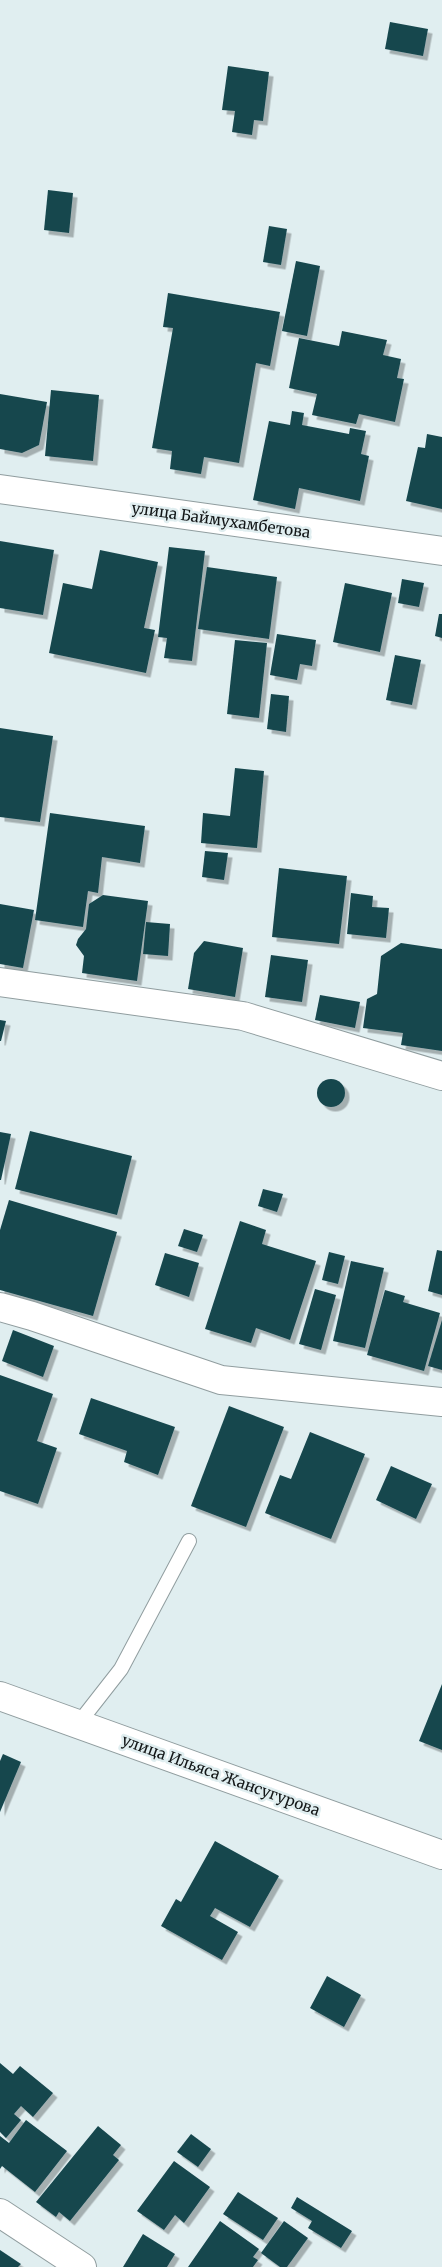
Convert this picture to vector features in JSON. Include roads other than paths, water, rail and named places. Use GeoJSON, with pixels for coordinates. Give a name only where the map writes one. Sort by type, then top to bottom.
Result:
{"type":"FeatureCollection","features":[{"type":"Feature","properties":{"kind":"street","name":"улица Баймухамбетова"},"geometry":{"type":"LineString","coordinates":[[0,489],[442,550]]}},
{"type":"Feature","properties":{"kind":"street"},"geometry":{"type":"LineString","coordinates":[[0,982],[243,1016],[442,1076]]}},
{"type":"Feature","properties":{"kind":"street"},"geometry":{"type":"LineString","coordinates":[[0,1307],[221,1380],[442,1402]]}},
{"type":"Feature","properties":{"kind":"street","name":"улица Ильяса Жансугурова"},"geometry":{"type":"LineString","coordinates":[[0,1696],[442,1855]]}},
{"type":"Feature","properties":{"kind":"street"},"geometry":{"type":"LineString","coordinates":[[0,2212],[82,2267]]}},
{"type":"Feature","properties":{"kind":"lane"},"geometry":{"type":"LineString","coordinates":[[78,1724],[120,1670],[188,1541]]}}]}
